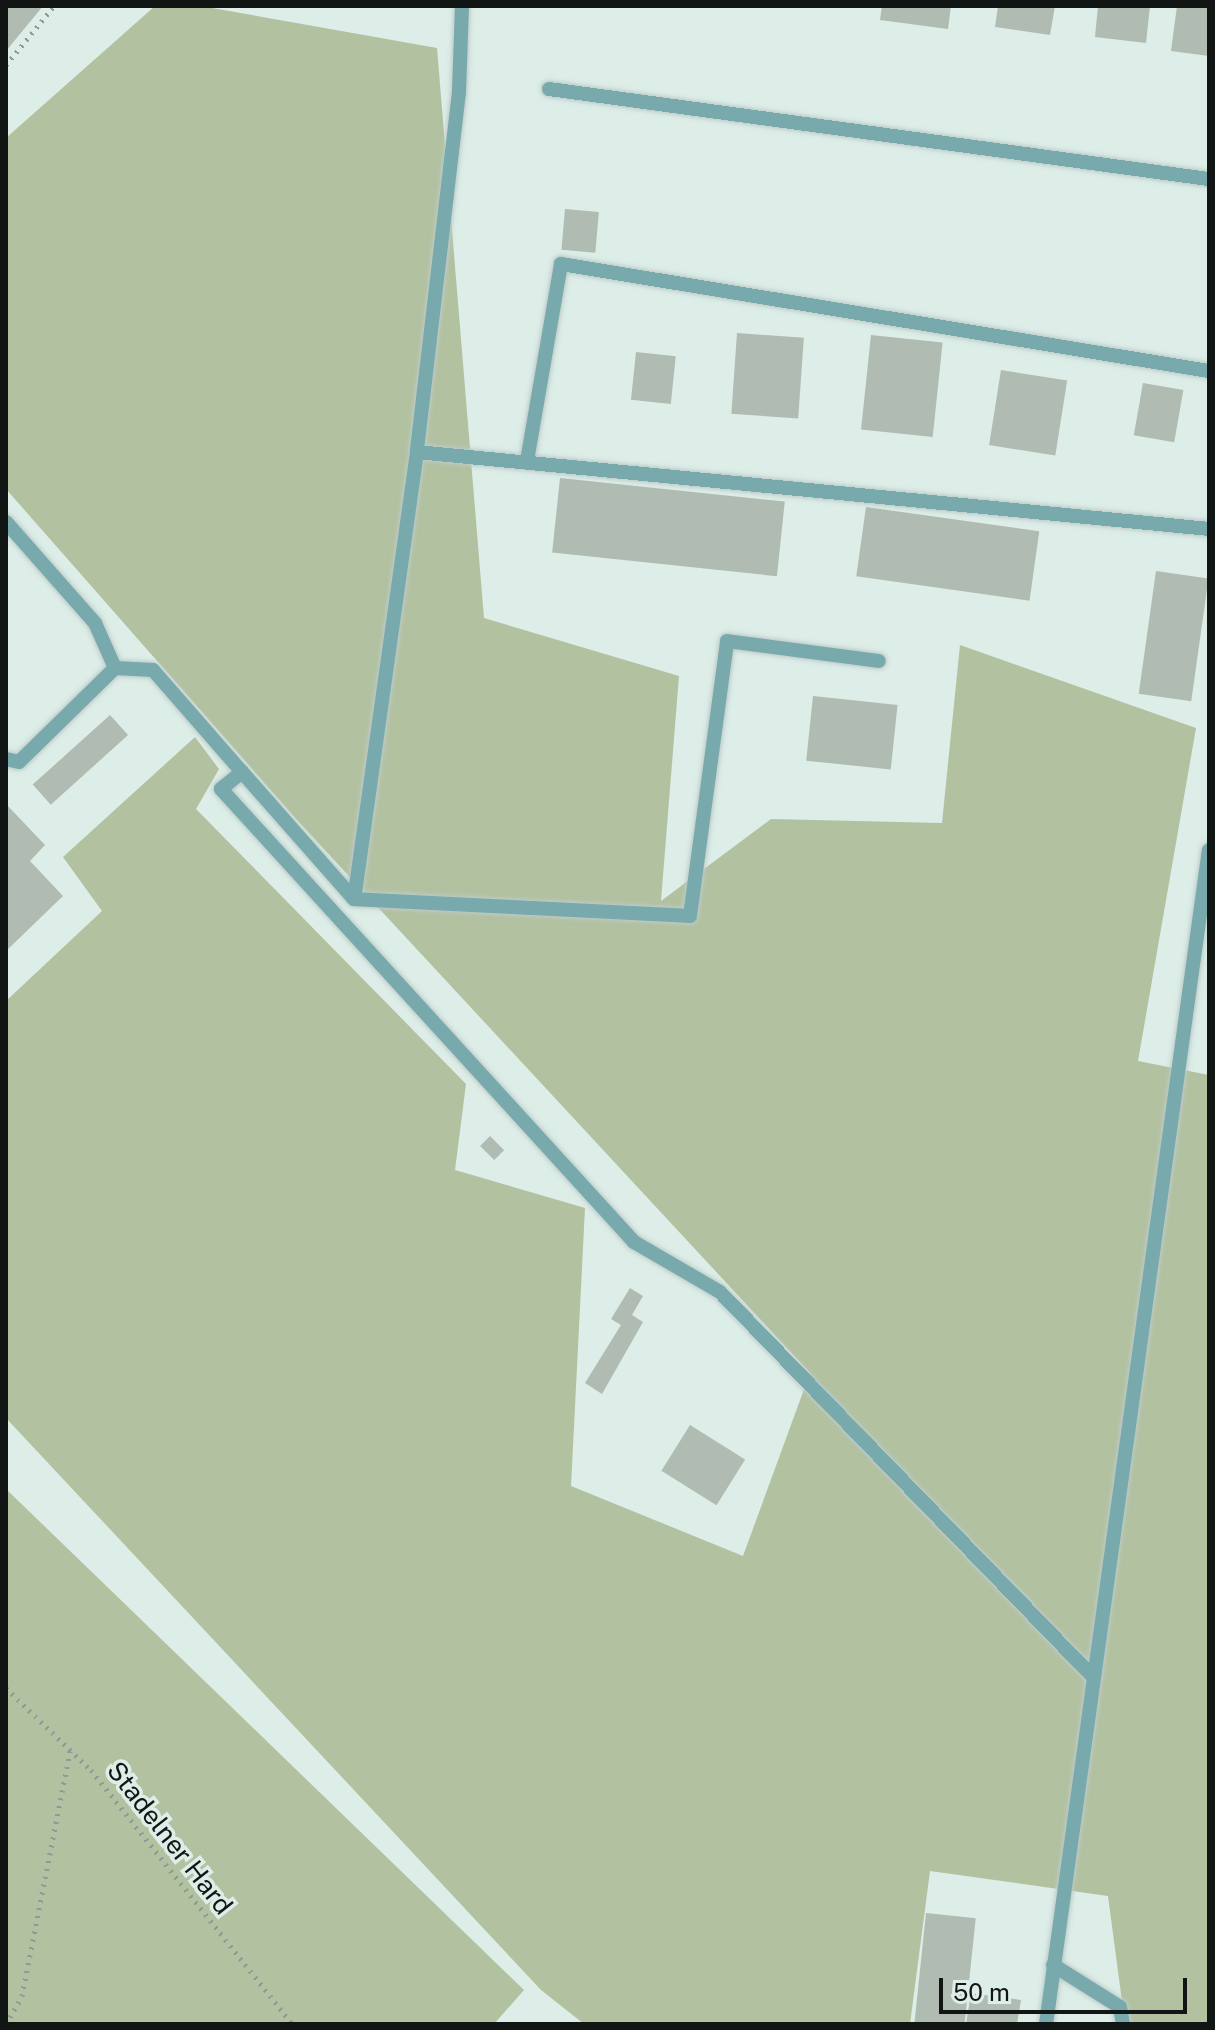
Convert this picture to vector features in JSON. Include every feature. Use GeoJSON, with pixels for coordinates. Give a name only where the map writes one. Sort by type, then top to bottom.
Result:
{"type":"FeatureCollection","features":[{"type":"Feature","properties":{"kind":"lane"},"geometry":{"type":"LineString","coordinates":[[354,899],[417,452],[459,92],[462,6]]}},
{"type":"Feature","properties":{"kind":"lane"},"geometry":{"type":"LineString","coordinates":[[549,89],[1209,179]]}},
{"type":"Feature","properties":{"kind":"lane"},"geometry":{"type":"LineString","coordinates":[[527,461],[561,264],[1209,371]]}},
{"type":"Feature","properties":{"kind":"lane"},"geometry":{"type":"LineString","coordinates":[[417,452],[1209,529]]}},
{"type":"Feature","properties":{"kind":"lane"},"geometry":{"type":"LineString","coordinates":[[6,522],[95,623],[115,668]]}},
{"type":"Feature","properties":{"kind":"lane"},"geometry":{"type":"LineString","coordinates":[[6,759],[19,762],[115,668],[153,670],[354,899],[690,916],[727,641],[879,661]]}},
{"type":"Feature","properties":{"kind":"lane"},"geometry":{"type":"LineString","coordinates":[[242,772],[221,789],[634,1242],[720,1292],[1093,1677]]}},
{"type":"Feature","properties":{"kind":"lane"},"geometry":{"type":"LineString","coordinates":[[1046,2024],[1209,850]]}},
{"type":"Feature","properties":{"kind":"lane"},"geometry":{"type":"LineString","coordinates":[[1053,1965],[1120,2007],[1123,2024]]}},
{"type":"Feature","properties":{"kind":"path"},"geometry":{"type":"LineString","coordinates":[[6,65],[54,6]]}},
{"type":"Feature","properties":{"kind":"path","name":"Stadelner Hard"},"geometry":{"type":"LineString","coordinates":[[6,1688],[70,1750],[292,2024]]}},
{"type":"Feature","properties":{"kind":"path"},"geometry":{"type":"LineString","coordinates":[[6,2024],[22,1996],[70,1750]]}},
{"type":"Feature","properties":{"kind":"green space"},"geometry":{"type":"Polygon","coordinates":[[[155,6],[201,6],[437,48],[484,618],[679,676],[661,901],[771,819],[942,823],[960,645],[1196,728],[1138,1061],[1209,1075],[1209,2024],[1125,2024],[1108,1896],[930,1871],[910,2024],[584,2024],[541,1990],[6,1418],[6,1001],[102,911],[63,857],[195,737],[219,769],[196,809],[466,1084],[455,1170],[585,1208],[571,1486],[743,1556],[810,1373],[296,819],[6,489],[6,138],[155,6]]]}},
{"type":"Feature","properties":{"kind":"green space"},"geometry":{"type":"Polygon","coordinates":[[[6,1489],[524,1990],[494,2024],[6,2024],[6,1489]]]}},
{"type":"Feature","properties":{"kind":"building"},"geometry":{"type":"Polygon","coordinates":[[[6,6],[43,6],[6,51],[6,6]]]}},
{"type":"Feature","properties":{"kind":"building"},"geometry":{"type":"Polygon","coordinates":[[[882,6],[951,6],[948,29],[880,20],[882,6]]]}},
{"type":"Feature","properties":{"kind":"building"},"geometry":{"type":"Polygon","coordinates":[[[998,6],[1055,6],[1050,35],[995,27],[998,6]]]}},
{"type":"Feature","properties":{"kind":"building"},"geometry":{"type":"Polygon","coordinates":[[[1098,6],[1150,6],[1146,43],[1095,37],[1098,6]]]}},
{"type":"Feature","properties":{"kind":"building"},"geometry":{"type":"Polygon","coordinates":[[[1177,6],[1209,6],[1209,56],[1171,51],[1177,6]]]}},
{"type":"Feature","properties":{"kind":"building"},"geometry":{"type":"Polygon","coordinates":[[[565,209],[599,212],[595,253],[561,250],[565,209]]]}},
{"type":"Feature","properties":{"kind":"building"},"geometry":{"type":"Polygon","coordinates":[[[737,333],[804,338],[798,418],[731,414],[737,333]]]}},
{"type":"Feature","properties":{"kind":"building"},"geometry":{"type":"Polygon","coordinates":[[[871,335],[943,343],[933,437],[861,429],[871,335]]]}},
{"type":"Feature","properties":{"kind":"building"},"geometry":{"type":"Polygon","coordinates":[[[636,352],[676,356],[671,404],[631,400],[636,352]]]}},
{"type":"Feature","properties":{"kind":"building"},"geometry":{"type":"Polygon","coordinates":[[[1001,370],[1067,380],[1055,456],[989,445],[1001,370]]]}},
{"type":"Feature","properties":{"kind":"building"},"geometry":{"type":"Polygon","coordinates":[[[1143,383],[1183,390],[1174,442],[1134,435],[1143,383]]]}},
{"type":"Feature","properties":{"kind":"building"},"geometry":{"type":"Polygon","coordinates":[[[560,478],[785,502],[777,576],[552,553],[560,478]]]}},
{"type":"Feature","properties":{"kind":"building"},"geometry":{"type":"Polygon","coordinates":[[[866,507],[1039,531],[1030,601],[856,576],[866,507]]]}},
{"type":"Feature","properties":{"kind":"building"},"geometry":{"type":"Polygon","coordinates":[[[1156,571],[1208,578],[1191,701],[1139,694],[1156,571]]]}},
{"type":"Feature","properties":{"kind":"building"},"geometry":{"type":"Polygon","coordinates":[[[813,696],[898,705],[891,770],[806,761],[813,696]]]}},
{"type":"Feature","properties":{"kind":"building"},"geometry":{"type":"Polygon","coordinates":[[[110,715],[128,735],[51,805],[33,785],[110,715]]]}},
{"type":"Feature","properties":{"kind":"building"},"geometry":{"type":"Polygon","coordinates":[[[6,804],[45,845],[30,861],[63,896],[6,951],[6,804]]]}},
{"type":"Feature","properties":{"kind":"building"},"geometry":{"type":"Polygon","coordinates":[[[490,1136],[504,1150],[494,1160],[480,1146],[490,1136]]]}},
{"type":"Feature","properties":{"kind":"building"},"geometry":{"type":"Polygon","coordinates":[[[630,1288],[643,1296],[632,1315],[643,1322],[602,1394],[585,1383],[621,1325],[611,1319],[630,1288]]]}},
{"type":"Feature","properties":{"kind":"building"},"geometry":{"type":"Polygon","coordinates":[[[690,1425],[745,1459],[717,1505],[661,1471],[690,1425]]]}},
{"type":"Feature","properties":{"kind":"building"},"geometry":{"type":"Polygon","coordinates":[[[926,1913],[976,1918],[965,2024],[914,2024],[926,1913]]]}},
{"type":"Feature","properties":{"kind":"building"},"geometry":{"type":"Polygon","coordinates":[[[971,1993],[1021,2000],[1017,2024],[966,2024],[971,1993]]]}}]}
